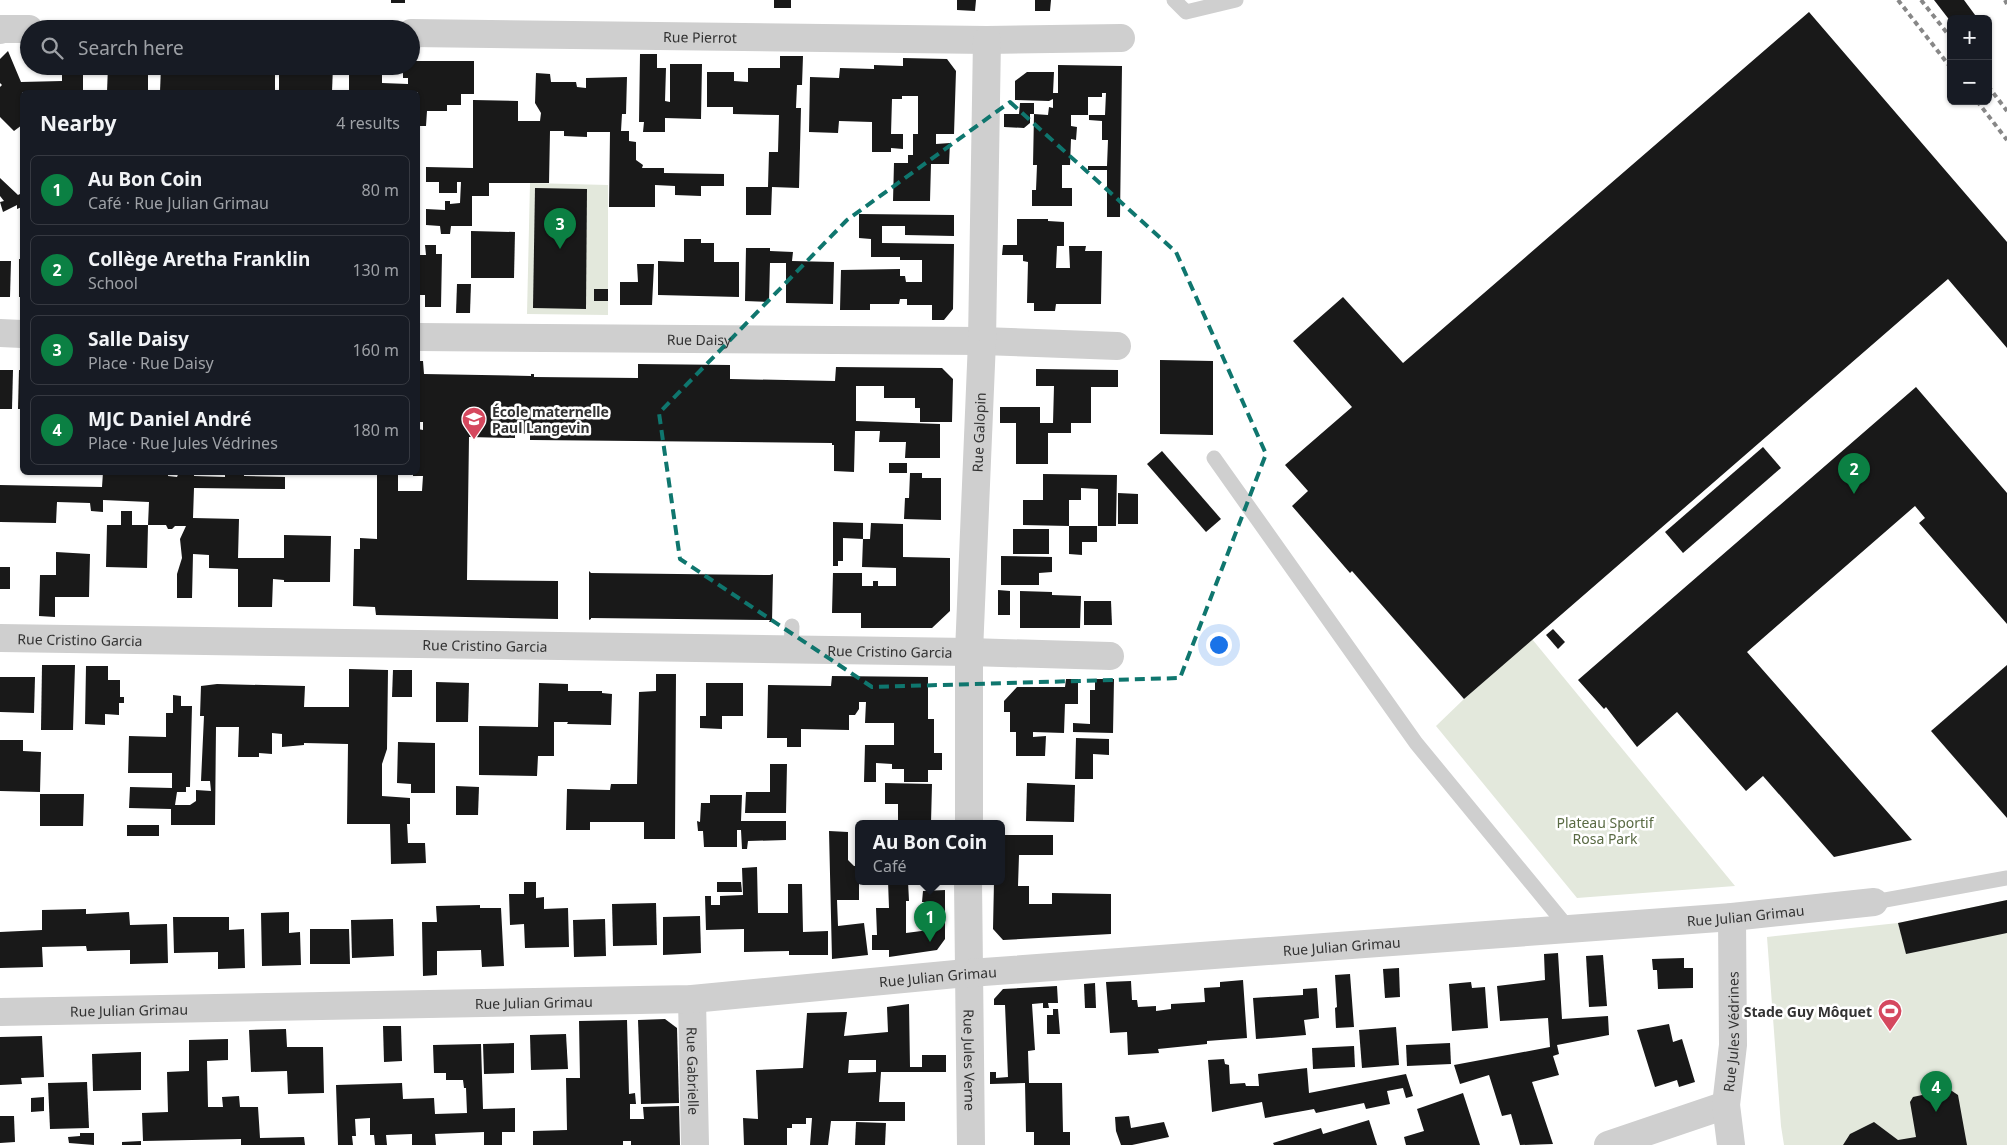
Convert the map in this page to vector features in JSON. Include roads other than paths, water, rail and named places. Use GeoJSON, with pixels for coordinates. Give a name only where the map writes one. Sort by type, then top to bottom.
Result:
{"type":"FeatureCollection","features":[{"type":"Feature","properties":{"kind":"street"},"geometry":{"type":"LineString","coordinates":[[1,30],[20,29]]}},
{"type":"Feature","properties":{"kind":"street","name":"Rue Pierrot"},"geometry":{"type":"LineString","coordinates":[[420,33],[987,40],[1121,38]]}},
{"type":"Feature","properties":{"kind":"street","name":"Rue Galopin"},"geometry":{"type":"LineString","coordinates":[[969,820],[969,652],[982,340],[987,40]]}},
{"type":"Feature","properties":{"kind":"street"},"geometry":{"type":"LineString","coordinates":[[0,334],[20,334]]}},
{"type":"Feature","properties":{"kind":"street","name":"Rue Daisy"},"geometry":{"type":"LineString","coordinates":[[420,336],[982,340],[1117,346]]}},
{"type":"Feature","properties":{"kind":"street","name":"Rue Cristino Garcia"},"geometry":{"type":"LineString","coordinates":[[0,638],[791,638],[969,652],[1110,656]]}},
{"type":"Feature","properties":{"kind":"street"},"geometry":{"type":"LineString","coordinates":[[968,885],[968,973]]}},
{"type":"Feature","properties":{"kind":"street","name":"Rue Julian Grimau"},"geometry":{"type":"LineString","coordinates":[[0,1012],[692,999],[968,973],[1732,917],[1874,902]]}},
{"type":"Feature","properties":{"kind":"street","name":"Rue Jules Védrines"},"geometry":{"type":"LineString","coordinates":[[1731,1145],[1726,1105],[1733,1045],[1732,917]]}},
{"type":"Feature","properties":{"kind":"street","name":"Rue Jules Verne"},"geometry":{"type":"LineString","coordinates":[[968,973],[971,1145]]}},
{"type":"Feature","properties":{"kind":"street","name":"Rue Gabrielle"},"geometry":{"type":"LineString","coordinates":[[692,999],[696,1145]]}},
{"type":"Feature","properties":{"kind":"street"},"geometry":{"type":"LineString","coordinates":[[1608,1145],[1726,1105]]}},
{"type":"Feature","properties":{"kind":"lane"},"geometry":{"type":"LineString","coordinates":[[1174,0],[1186,12],[1236,0]]}},
{"type":"Feature","properties":{"kind":"lane"},"geometry":{"type":"LineString","coordinates":[[1214,458],[1416,743],[1569,929]]}},
{"type":"Feature","properties":{"kind":"lane"},"geometry":{"type":"LineString","coordinates":[[1874,902],[2007,878]]}},
{"type":"Feature","properties":{"kind":"railway"},"geometry":{"type":"LineString","coordinates":[[1898,0],[1947,63]]}},
{"type":"Feature","properties":{"kind":"railway"},"geometry":{"type":"LineString","coordinates":[[1921,0],[1947,33]]}},
{"type":"Feature","properties":{"kind":"railway"},"geometry":{"type":"LineString","coordinates":[[2005,0],[2007,4]]}},
{"type":"Feature","properties":{"kind":"railway"},"geometry":{"type":"LineString","coordinates":[[1992,91],[2007,111]]}},
{"type":"Feature","properties":{"kind":"railway"},"geometry":{"type":"LineString","coordinates":[[1980,105],[2007,140]]}},
{"type":"Feature","properties":{"kind":"place","name":"Salle Daisy"},"geometry":{"type":"Point","coordinates":[560,249]}},
{"type":"Feature","properties":{"kind":"place","name":"École maternelle Paul Langevin"},"geometry":{"type":"Point","coordinates":[474,440]}},
{"type":"Feature","properties":{"kind":"place","name":"Collège Aretha Franklin"},"geometry":{"type":"Point","coordinates":[1854,494]}},
{"type":"Feature","properties":{"kind":"place","name":"Au Bon Coin"},"geometry":{"type":"Point","coordinates":[930,942]}},
{"type":"Feature","properties":{"kind":"place","name":"Stade Guy Môquet"},"geometry":{"type":"Point","coordinates":[1890,1032]}},
{"type":"Feature","properties":{"kind":"place","name":"MJC Daniel André"},"geometry":{"type":"Point","coordinates":[1936,1112]}},
{"type":"Feature","properties":{"kind":"park label","name":"Plateau Sportif Rosa Park"},"geometry":{"type":"Point","coordinates":[1605,830]}}]}
